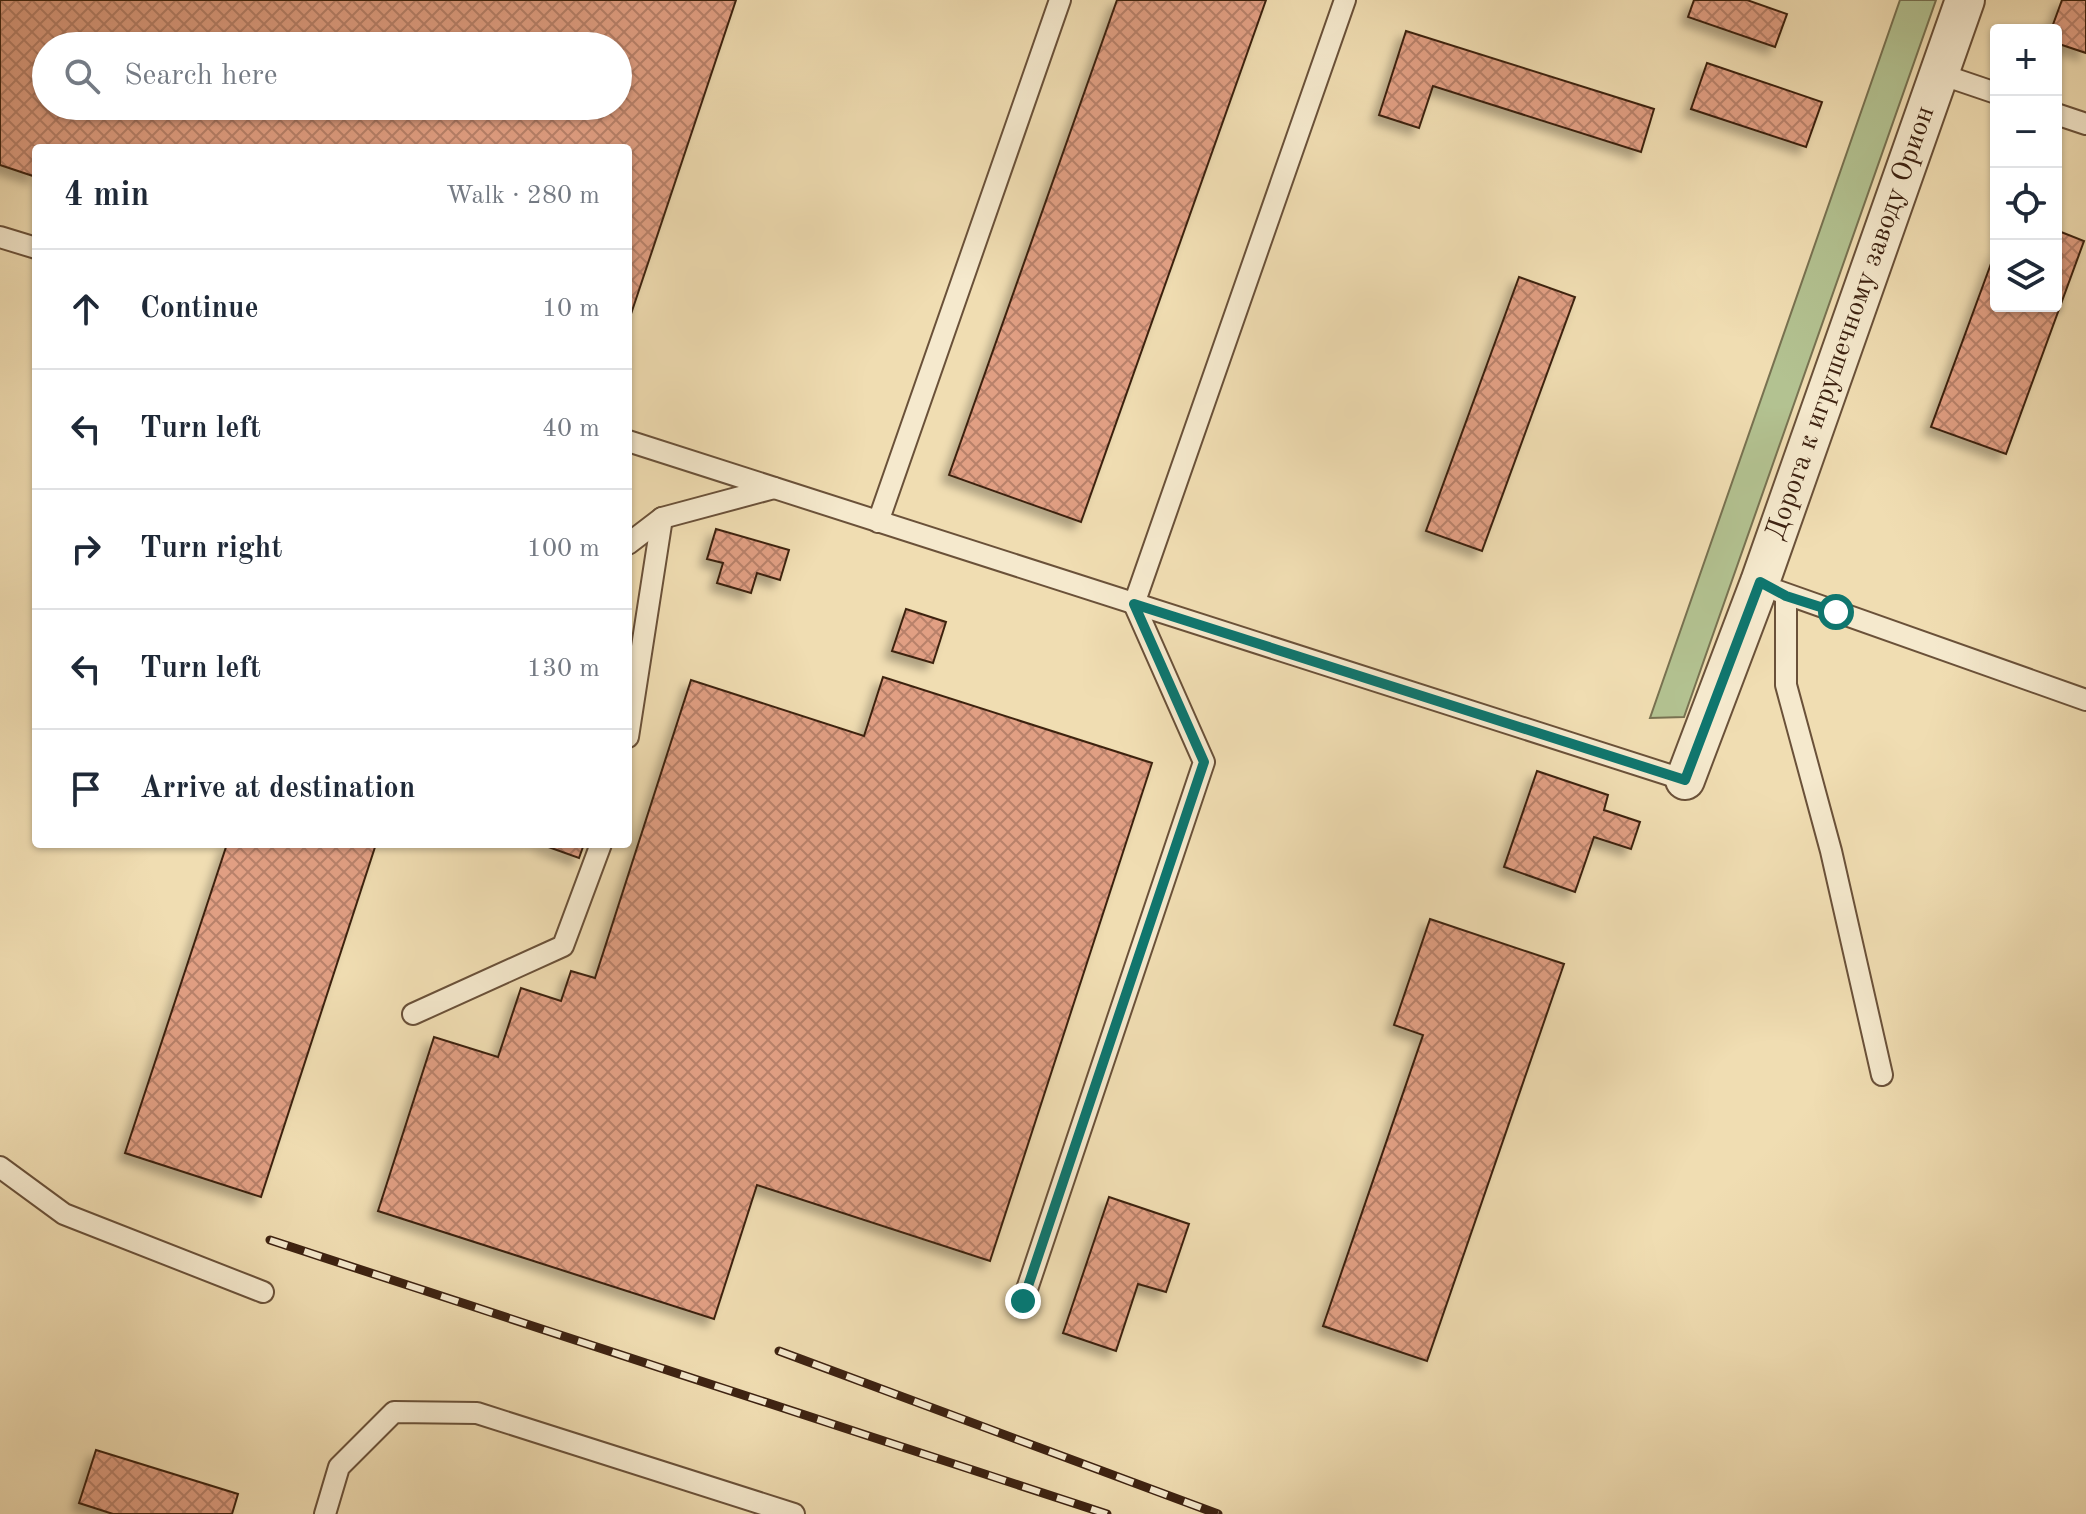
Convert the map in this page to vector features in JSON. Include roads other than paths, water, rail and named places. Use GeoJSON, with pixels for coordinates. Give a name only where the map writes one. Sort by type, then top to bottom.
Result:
{"type":"FeatureCollection","features":[{"type":"Feature","properties":{"kind":"street","name":"Дорога к игрушечному заводу Орион"},"geometry":{"type":"LineString","coordinates":[[1685,780],[1773,589],[1965,0]]}},
{"type":"Feature","properties":{"kind":"lane"},"geometry":{"type":"LineString","coordinates":[[878,522],[1060,0]]}},
{"type":"Feature","properties":{"kind":"lane"},"geometry":{"type":"LineString","coordinates":[[1023,1301],[1204,762],[1134,604],[1345,0]]}},
{"type":"Feature","properties":{"kind":"lane"},"geometry":{"type":"LineString","coordinates":[[1940,74],[1990,91]]}},
{"type":"Feature","properties":{"kind":"lane"},"geometry":{"type":"LineString","coordinates":[[2062,116],[2086,124]]}},
{"type":"Feature","properties":{"kind":"lane"},"geometry":{"type":"LineString","coordinates":[[0,237],[32,247]]}},
{"type":"Feature","properties":{"kind":"lane"},"geometry":{"type":"LineString","coordinates":[[632,442],[1685,780]]}},
{"type":"Feature","properties":{"kind":"lane"},"geometry":{"type":"LineString","coordinates":[[632,541],[662,518],[774,488]]}},
{"type":"Feature","properties":{"kind":"lane"},"geometry":{"type":"LineString","coordinates":[[632,711],[662,518]]}},
{"type":"Feature","properties":{"kind":"lane"},"geometry":{"type":"LineString","coordinates":[[1882,1075],[1831,851],[1786,685],[1773,589],[2086,700]]}},
{"type":"Feature","properties":{"kind":"lane"},"geometry":{"type":"LineString","coordinates":[[413,1014],[563,946],[600,848]]}},
{"type":"Feature","properties":{"kind":"lane"},"geometry":{"type":"LineString","coordinates":[[0,1167],[64,1214],[263,1292]]}},
{"type":"Feature","properties":{"kind":"lane"},"geometry":{"type":"LineString","coordinates":[[325,1514],[339,1467],[394,1412],[408,1412],[477,1413],[794,1514]]}},
{"type":"Feature","properties":{"kind":"railway"},"geometry":{"type":"LineString","coordinates":[[270,1240],[1107,1514]]}},
{"type":"Feature","properties":{"kind":"railway"},"geometry":{"type":"LineString","coordinates":[[779,1351],[1218,1514]]}}]}
